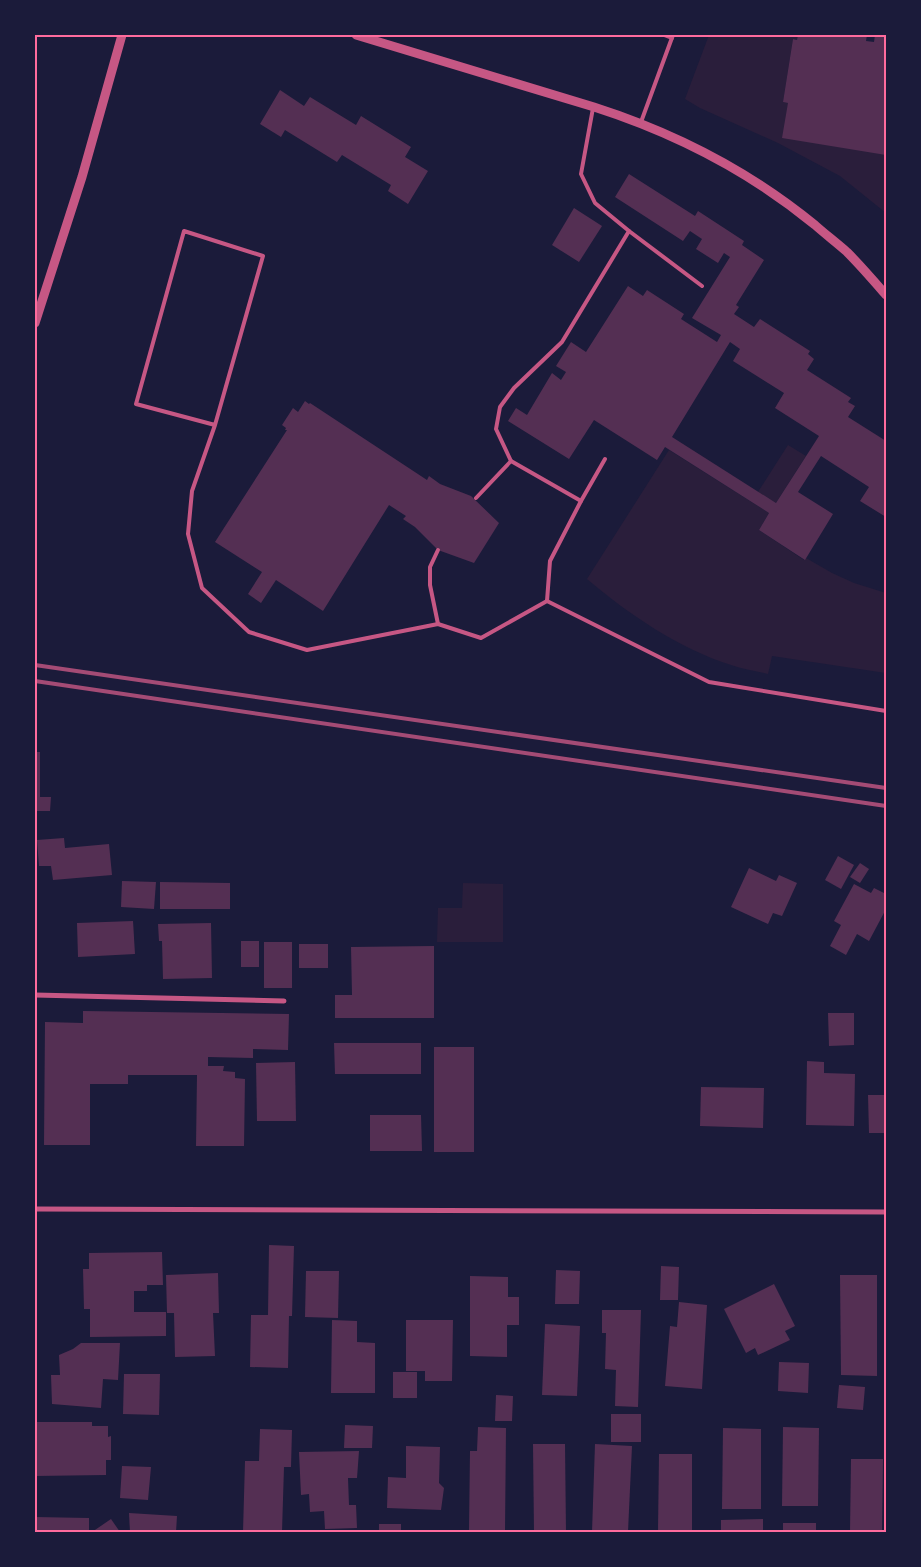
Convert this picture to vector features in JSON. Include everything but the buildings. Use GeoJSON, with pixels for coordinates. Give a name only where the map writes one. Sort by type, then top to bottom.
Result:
{"type":"FeatureCollection","features":[{"type":"Feature","properties":{"kind":"street"},"geometry":{"type":"LineString","coordinates":[[35,322],[82,178],[122,35]]}},
{"type":"Feature","properties":{"kind":"street"},"geometry":{"type":"LineString","coordinates":[[356,35],[641,122],[704,151],[771,191],[846,252],[886,294]]}},
{"type":"Feature","properties":{"kind":"street"},"geometry":{"type":"LineString","coordinates":[[35,995],[284,1001]]}},
{"type":"Feature","properties":{"kind":"street"},"geometry":{"type":"LineString","coordinates":[[35,1209],[886,1212]]}},
{"type":"Feature","properties":{"kind":"lane"},"geometry":{"type":"LineString","coordinates":[[641,122],[672,37],[664,35]]}},
{"type":"Feature","properties":{"kind":"lane"},"geometry":{"type":"LineString","coordinates":[[594,107],[581,174],[595,203],[702,286]]}},
{"type":"Feature","properties":{"kind":"lane"},"geometry":{"type":"LineString","coordinates":[[215,425],[136,404],[184,231],[263,256],[215,425],[192,492],[188,534],[202,588],[249,632],[307,650],[438,624],[481,638],[547,601]]}},
{"type":"Feature","properties":{"kind":"lane"},"geometry":{"type":"LineString","coordinates":[[581,501],[511,461],[496,429],[500,407],[514,388],[562,342],[629,231]]}},
{"type":"Feature","properties":{"kind":"lane"},"geometry":{"type":"LineString","coordinates":[[547,601],[550,561],[605,459]]}},
{"type":"Feature","properties":{"kind":"lane"},"geometry":{"type":"LineString","coordinates":[[476,498],[511,461]]}},
{"type":"Feature","properties":{"kind":"lane"},"geometry":{"type":"LineString","coordinates":[[438,550],[430,567],[430,585],[438,624]]}},
{"type":"Feature","properties":{"kind":"lane"},"geometry":{"type":"LineString","coordinates":[[547,601],[709,682],[886,712]]}},
{"type":"Feature","properties":{"kind":"shaded area"},"geometry":{"type":"Polygon","coordinates":[[[709,35],[798,35],[797,40],[793,39],[783,102],[886,155],[886,213],[840,176],[778,143],[700,108],[685,99],[709,35]]]}},
{"type":"Feature","properties":{"kind":"shaded area"},"geometry":{"type":"Polygon","coordinates":[[[788,445],[806,456],[776,503],[758,492],[788,445]]]}},
{"type":"Feature","properties":{"kind":"shaded area"},"geometry":{"type":"Polygon","coordinates":[[[669,450],[769,513],[759,530],[804,560],[806,558],[854,583],[886,593],[886,673],[772,656],[768,674],[731,665],[693,650],[655,629],[587,579],[669,450]]]}},
{"type":"Feature","properties":{"kind":"shaded area"},"geometry":{"type":"Polygon","coordinates":[[[463,883],[503,884],[503,942],[437,942],[438,908],[462,908],[463,883]]]}},
{"type":"Feature","properties":{"kind":"railway"},"geometry":{"type":"LineString","coordinates":[[35,665],[886,788]]}},
{"type":"Feature","properties":{"kind":"railway"},"geometry":{"type":"LineString","coordinates":[[35,681],[886,806]]}}]}
